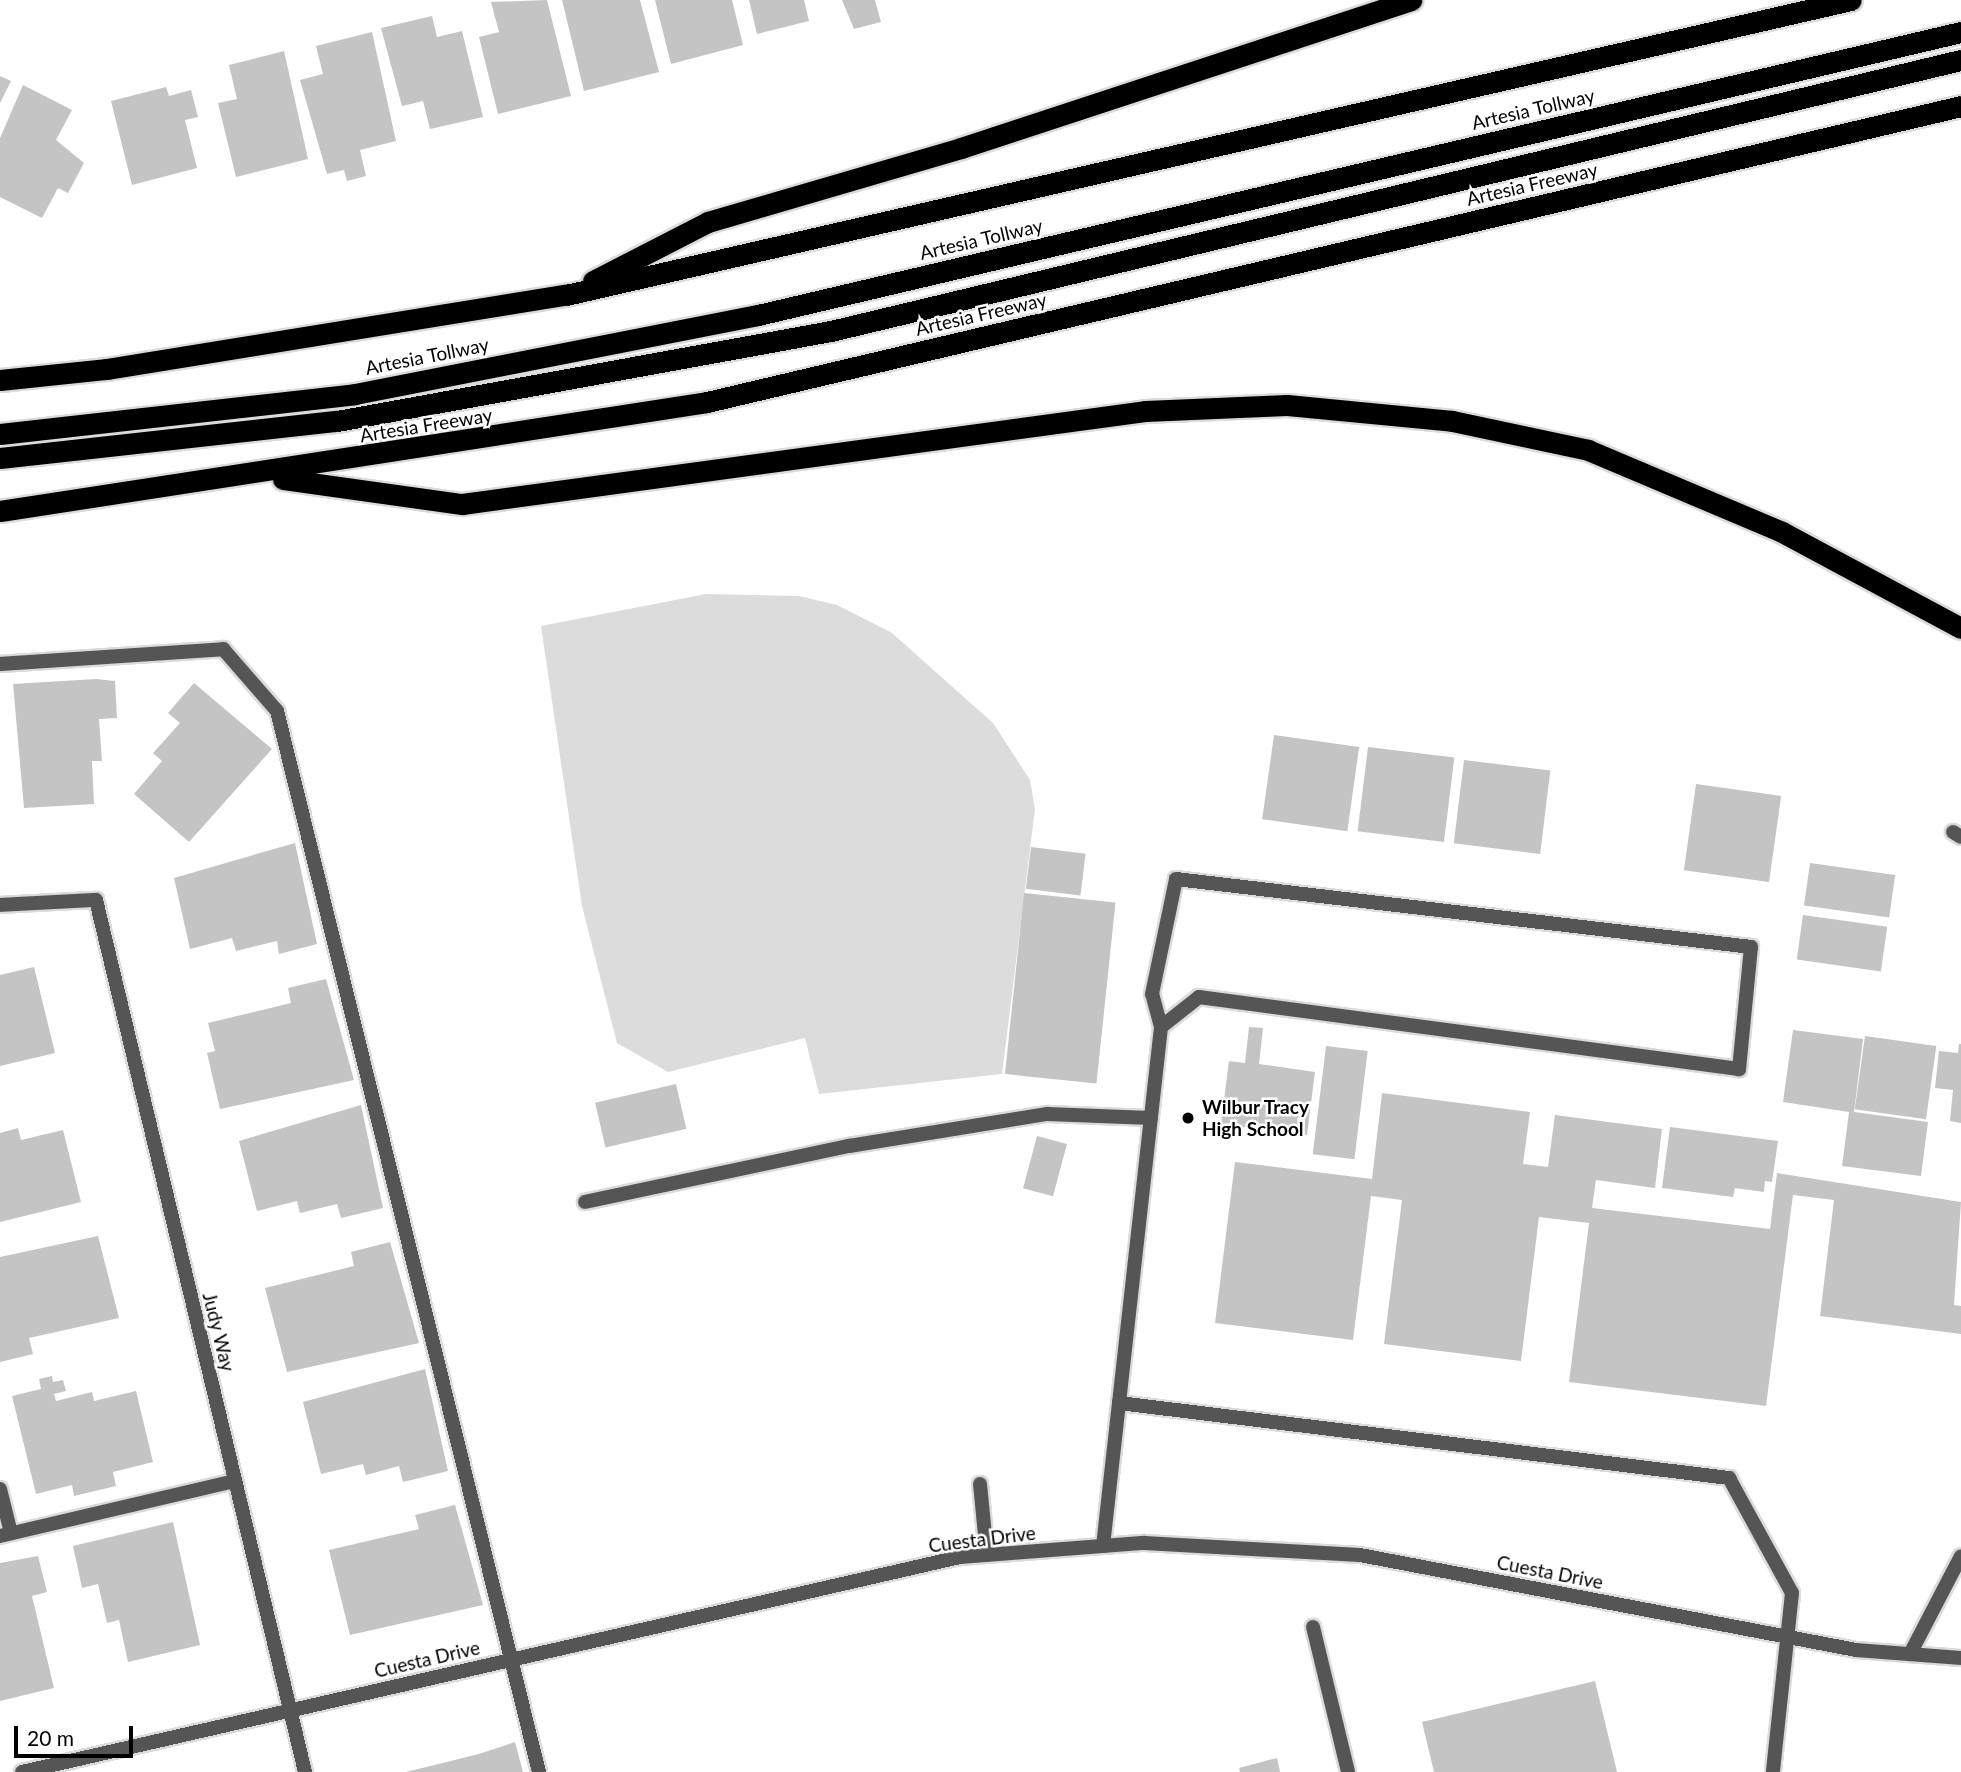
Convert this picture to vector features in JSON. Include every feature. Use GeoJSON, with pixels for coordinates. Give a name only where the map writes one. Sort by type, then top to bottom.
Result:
{"type":"FeatureCollection","features":[{"type":"Feature","properties":{"kind":"highway"},"geometry":{"type":"LineString","coordinates":[[566,295],[708,222],[961,148],[1411,0]]}},
{"type":"Feature","properties":{"kind":"highway"},"geometry":{"type":"LineString","coordinates":[[0,380],[107,369],[566,295],[1851,0]]}},
{"type":"Feature","properties":{"kind":"highway","name":"Artesia Tollway"},"geometry":{"type":"LineString","coordinates":[[0,434],[355,394],[758,315],[1961,32]]}},
{"type":"Feature","properties":{"kind":"highway"},"geometry":{"type":"LineString","coordinates":[[0,458],[337,421],[831,331],[1961,60]]}},
{"type":"Feature","properties":{"kind":"highway","name":"Artesia Freeway"},"geometry":{"type":"LineString","coordinates":[[0,511],[262,476],[707,402],[1961,106]]}},
{"type":"Feature","properties":{"kind":"highway"},"geometry":{"type":"LineString","coordinates":[[262,476],[462,503],[1145,411],[1287,405],[1452,421],[1588,450],[1782,532],[1961,628]]}},
{"type":"Feature","properties":{"kind":"street"},"geometry":{"type":"LineString","coordinates":[[0,664],[223,649],[277,711],[539,1772]]}},
{"type":"Feature","properties":{"kind":"street"},"geometry":{"type":"LineString","coordinates":[[1103,1546],[1161,1027],[1152,994],[1176,879],[1751,947],[1739,1069],[1199,997],[1161,1027]]}},
{"type":"Feature","properties":{"kind":"street","name":"Judy Way"},"geometry":{"type":"LineString","coordinates":[[0,905],[96,900],[305,1772]]}},
{"type":"Feature","properties":{"kind":"street"},"geometry":{"type":"LineString","coordinates":[[585,1202],[940,1131],[1047,1114],[1151,1118]]}},
{"type":"Feature","properties":{"kind":"street"},"geometry":{"type":"LineString","coordinates":[[1119,1403],[1729,1478],[1792,1593],[1791,1638],[1773,1772]]}},
{"type":"Feature","properties":{"kind":"street"},"geometry":{"type":"LineString","coordinates":[[0,1489],[6,1534],[236,1481]]}},
{"type":"Feature","properties":{"kind":"street"},"geometry":{"type":"LineString","coordinates":[[980,1484],[987,1555]]}},
{"type":"Feature","properties":{"kind":"street","name":"Cuesta Drive"},"geometry":{"type":"LineString","coordinates":[[22,1772],[64,1767],[290,1710],[987,1555],[1103,1546],[1360,1555],[1791,1638],[1961,1658]]}},
{"type":"Feature","properties":{"kind":"street"},"geometry":{"type":"LineString","coordinates":[[1910,1654],[1951,1566],[1961,1556]]}},
{"type":"Feature","properties":{"kind":"street"},"geometry":{"type":"LineString","coordinates":[[1313,1627],[1348,1772]]}},
{"type":"Feature","properties":{"kind":"shaded area"},"geometry":{"type":"Polygon","coordinates":[[[706,594],[799,596],[837,605],[892,633],[993,723],[1030,780],[1035,809],[1002,1074],[819,1094],[805,1038],[668,1072],[617,1043],[582,906],[541,626],[706,594]]]}},
{"type":"Feature","properties":{"kind":"building"},"geometry":{"type":"Polygon","coordinates":[[[547,0],[571,96],[498,114],[479,37],[499,32],[491,2],[547,0]]]}},
{"type":"Feature","properties":{"kind":"building"},"geometry":{"type":"Polygon","coordinates":[[[562,0],[640,0],[659,72],[584,91],[562,0]]]}},
{"type":"Feature","properties":{"kind":"building"},"geometry":{"type":"Polygon","coordinates":[[[655,0],[732,0],[743,45],[671,64],[655,0]]]}},
{"type":"Feature","properties":{"kind":"building"},"geometry":{"type":"Polygon","coordinates":[[[749,0],[804,0],[809,21],[757,34],[749,0]]]}},
{"type":"Feature","properties":{"kind":"building"},"geometry":{"type":"Polygon","coordinates":[[[842,0],[875,0],[881,22],[854,29],[842,0]]]}},
{"type":"Feature","properties":{"kind":"building"},"geometry":{"type":"Polygon","coordinates":[[[432,16],[437,37],[462,31],[483,117],[430,129],[423,101],[402,106],[381,28],[432,16]]]}},
{"type":"Feature","properties":{"kind":"building"},"geometry":{"type":"Polygon","coordinates":[[[372,32],[396,141],[360,150],[366,176],[347,181],[344,170],[327,174],[300,80],[323,74],[316,46],[372,32]]]}},
{"type":"Feature","properties":{"kind":"building"},"geometry":{"type":"Polygon","coordinates":[[[284,51],[308,159],[236,177],[218,103],[237,99],[229,65],[284,51]]]}},
{"type":"Feature","properties":{"kind":"building"},"geometry":{"type":"Polygon","coordinates":[[[0,76],[11,81],[0,103],[0,76]]]}},
{"type":"Feature","properties":{"kind":"building"},"geometry":{"type":"Polygon","coordinates":[[[23,85],[72,110],[56,140],[84,163],[68,193],[58,188],[42,218],[0,197],[0,138],[23,85]]]}},
{"type":"Feature","properties":{"kind":"building"},"geometry":{"type":"Polygon","coordinates":[[[166,87],[169,96],[191,90],[198,117],[185,120],[197,168],[132,185],[111,101],[166,87]]]}},
{"type":"Feature","properties":{"kind":"building"},"geometry":{"type":"Polygon","coordinates":[[[96,679],[115,681],[117,718],[99,719],[102,761],[92,761],[94,804],[24,808],[13,684],[96,679]]]}},
{"type":"Feature","properties":{"kind":"building"},"geometry":{"type":"Polygon","coordinates":[[[194,683],[272,749],[189,842],[134,794],[162,761],[153,753],[180,723],[168,713],[194,683]]]}},
{"type":"Feature","properties":{"kind":"building"},"geometry":{"type":"Polygon","coordinates":[[[1274,735],[1359,747],[1347,831],[1262,819],[1274,735]]]}},
{"type":"Feature","properties":{"kind":"building"},"geometry":{"type":"Polygon","coordinates":[[[1368,747],[1454,758],[1444,842],[1358,831],[1368,747]]]}},
{"type":"Feature","properties":{"kind":"building"},"geometry":{"type":"Polygon","coordinates":[[[1464,760],[1550,771],[1540,854],[1454,843],[1464,760]]]}},
{"type":"Feature","properties":{"kind":"building"},"geometry":{"type":"Polygon","coordinates":[[[1696,784],[1781,796],[1769,882],[1684,870],[1696,784]]]}},
{"type":"Feature","properties":{"kind":"building"},"geometry":{"type":"Polygon","coordinates":[[[295,843],[317,944],[279,954],[277,941],[236,951],[232,938],[190,949],[174,878],[295,843]]]}},
{"type":"Feature","properties":{"kind":"building"},"geometry":{"type":"Polygon","coordinates":[[[1031,847],[1086,854],[1080,895],[1026,889],[1031,847]]]}},
{"type":"Feature","properties":{"kind":"building"},"geometry":{"type":"Polygon","coordinates":[[[1810,863],[1895,875],[1889,918],[1804,906],[1810,863]]]}},
{"type":"Feature","properties":{"kind":"building"},"geometry":{"type":"Polygon","coordinates":[[[1024,893],[1115,903],[1096,1084],[1005,1074],[1024,893]]]}},
{"type":"Feature","properties":{"kind":"building"},"geometry":{"type":"Polygon","coordinates":[[[1803,915],[1887,927],[1881,971],[1797,960],[1803,915]]]}},
{"type":"Feature","properties":{"kind":"building"},"geometry":{"type":"Polygon","coordinates":[[[34,967],[55,1053],[0,1066],[0,975],[34,967]]]}},
{"type":"Feature","properties":{"kind":"building"},"geometry":{"type":"Polygon","coordinates":[[[326,979],[354,1080],[220,1109],[207,1053],[215,1051],[208,1023],[291,1003],[288,988],[326,979]]]}},
{"type":"Feature","properties":{"kind":"building"},"geometry":{"type":"Polygon","coordinates":[[[1249,1027],[1263,1028],[1259,1064],[1315,1072],[1307,1135],[1221,1124],[1229,1061],[1245,1063],[1249,1027]]]}},
{"type":"Feature","properties":{"kind":"building"},"geometry":{"type":"Polygon","coordinates":[[[1793,1030],[1863,1039],[1854,1112],[1928,1122],[1921,1176],[1842,1166],[1849,1112],[1783,1102],[1793,1030]]]}},
{"type":"Feature","properties":{"kind":"building"},"geometry":{"type":"Polygon","coordinates":[[[1865,1036],[1936,1046],[1926,1119],[1855,1109],[1865,1036]]]}},
{"type":"Feature","properties":{"kind":"building"},"geometry":{"type":"Polygon","coordinates":[[[1959,1044],[1961,1123],[1950,1121],[1953,1090],[1935,1088],[1939,1051],[1958,1053],[1959,1044]]]}},
{"type":"Feature","properties":{"kind":"building"},"geometry":{"type":"Polygon","coordinates":[[[1326,1046],[1368,1051],[1354,1159],[1313,1154],[1326,1046]]]}},
{"type":"Feature","properties":{"kind":"building"},"geometry":{"type":"Polygon","coordinates":[[[676,1084],[686,1129],[605,1147],[595,1103],[676,1084]]]}},
{"type":"Feature","properties":{"kind":"building"},"geometry":{"type":"Polygon","coordinates":[[[1382,1093],[1530,1112],[1523,1164],[1548,1167],[1555,1115],[1662,1129],[1655,1188],[1596,1180],[1592,1208],[1770,1229],[1777,1173],[1961,1202],[1954,1305],[1961,1306],[1961,1334],[1820,1316],[1834,1200],[1793,1195],[1766,1406],[1569,1382],[1589,1223],[1539,1217],[1521,1361],[1384,1344],[1402,1200],[1371,1196],[1353,1340],[1215,1323],[1235,1162],[1372,1179],[1382,1093]]]}},
{"type":"Feature","properties":{"kind":"building"},"geometry":{"type":"Polygon","coordinates":[[[361,1105],[383,1208],[341,1218],[337,1204],[300,1213],[297,1201],[257,1211],[239,1141],[361,1105]]]}},
{"type":"Feature","properties":{"kind":"building"},"geometry":{"type":"Polygon","coordinates":[[[1670,1127],[1778,1141],[1772,1182],[1765,1181],[1764,1192],[1735,1188],[1733,1197],[1662,1188],[1670,1127]]]}},
{"type":"Feature","properties":{"kind":"building"},"geometry":{"type":"Polygon","coordinates":[[[18,1128],[21,1140],[63,1130],[81,1202],[0,1222],[0,1133],[18,1128]]]}},
{"type":"Feature","properties":{"kind":"building"},"geometry":{"type":"Polygon","coordinates":[[[1037,1136],[1067,1144],[1053,1196],[1023,1188],[1037,1136]]]}},
{"type":"Feature","properties":{"kind":"building"},"geometry":{"type":"Polygon","coordinates":[[[98,1236],[119,1318],[29,1338],[33,1354],[0,1362],[0,1257],[98,1236]]]}},
{"type":"Feature","properties":{"kind":"building"},"geometry":{"type":"Polygon","coordinates":[[[390,1242],[419,1343],[287,1372],[265,1288],[354,1266],[351,1252],[390,1242]]]}},
{"type":"Feature","properties":{"kind":"building"},"geometry":{"type":"Polygon","coordinates":[[[425,1369],[448,1471],[403,1482],[399,1466],[366,1475],[363,1464],[321,1474],[303,1402],[425,1369]]]}},
{"type":"Feature","properties":{"kind":"building"},"geometry":{"type":"Polygon","coordinates":[[[52,1376],[53,1382],[63,1380],[66,1391],[54,1394],[56,1401],[92,1392],[94,1401],[136,1391],[153,1462],[113,1472],[116,1486],[74,1496],[72,1485],[36,1494],[12,1396],[41,1389],[39,1379],[52,1376]]]}},
{"type":"Feature","properties":{"kind":"building"},"geometry":{"type":"Polygon","coordinates":[[[455,1505],[483,1605],[350,1635],[329,1550],[419,1529],[415,1515],[455,1505]]]}},
{"type":"Feature","properties":{"kind":"building"},"geometry":{"type":"Polygon","coordinates":[[[173,1522],[200,1645],[128,1662],[119,1620],[107,1623],[98,1584],[82,1588],[73,1546],[173,1522]]]}},
{"type":"Feature","properties":{"kind":"building"},"geometry":{"type":"Polygon","coordinates":[[[38,1556],[47,1592],[32,1596],[54,1688],[0,1701],[0,1563],[38,1556]]]}},
{"type":"Feature","properties":{"kind":"building"},"geometry":{"type":"Polygon","coordinates":[[[1595,1681],[1617,1772],[1434,1772],[1422,1722],[1595,1681]]]}},
{"type":"Feature","properties":{"kind":"building"},"geometry":{"type":"Polygon","coordinates":[[[515,1742],[523,1772],[406,1772],[479,1754],[515,1742]]]}},
{"type":"Feature","properties":{"kind":"building"},"geometry":{"type":"Polygon","coordinates":[[[1277,1758],[1280,1772],[1240,1772],[1239,1768],[1277,1758]]]}},
{"type":"Feature","properties":{"kind":"place","name":"Wilbur Tracy High School"},"geometry":{"type":"Point","coordinates":[1188,1118]}}]}
